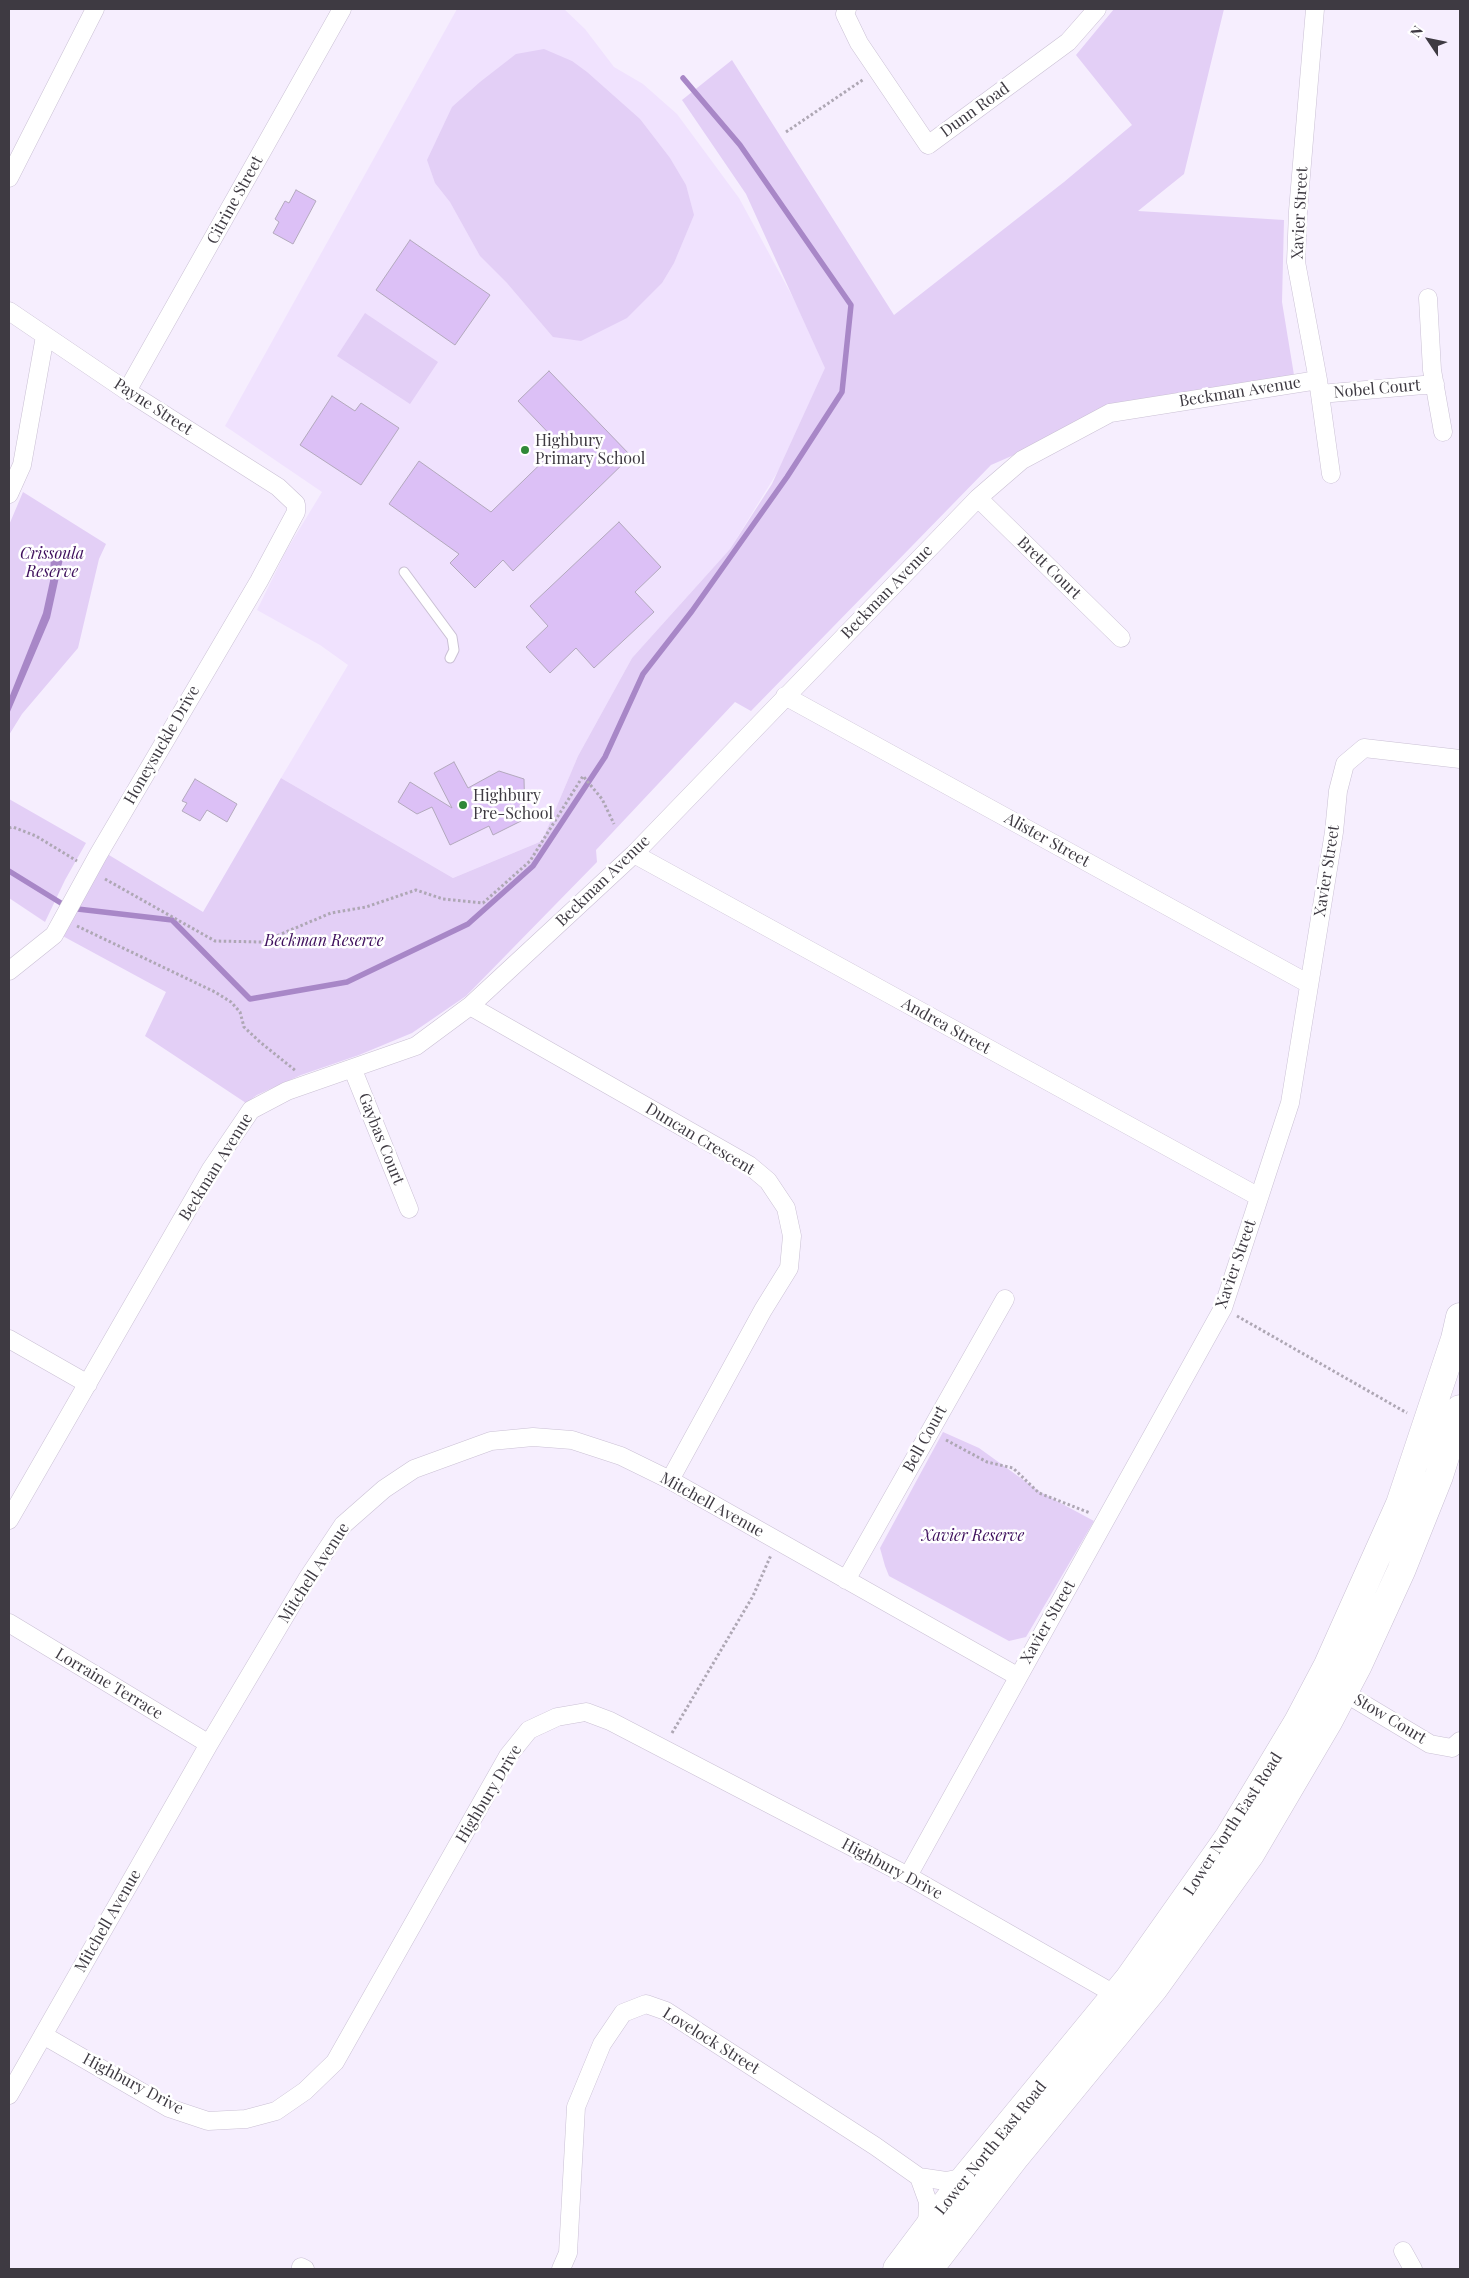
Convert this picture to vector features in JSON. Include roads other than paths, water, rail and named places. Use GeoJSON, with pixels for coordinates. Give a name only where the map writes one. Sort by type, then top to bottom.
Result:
{"type":"FeatureCollection","features":[{"type":"Feature","properties":{"kind":"main road","name":"Lower North East Road"},"geometry":{"type":"LineString","coordinates":[[929,2269],[1016,2156],[1127,2002],[1229,1838],[1298,1722],[1320,1680],[1400,1504],[1460,1317]]}},
{"type":"Feature","properties":{"kind":"main road","name":"Lower North East Road"},"geometry":{"type":"LineString","coordinates":[[899,2269],[966,2177],[1127,2002],[1251,1853],[1344,1692],[1401,1571],[1439,1476],[1460,1409]]}},
{"type":"Feature","properties":{"kind":"street"},"geometry":{"type":"LineString","coordinates":[[9,178],[95,9]]}},
{"type":"Feature","properties":{"kind":"street","name":"Citrine Street"},"geometry":{"type":"LineString","coordinates":[[127,391],[342,9]]}},
{"type":"Feature","properties":{"kind":"street","name":"Dunn Road"},"geometry":{"type":"LineString","coordinates":[[847,9],[845,14],[850,27],[928,144],[1068,42],[1096,9]]}},
{"type":"Feature","properties":{"kind":"street","name":"Xavier Street"},"geometry":{"type":"LineString","coordinates":[[1315,9],[1298,211],[1296,262],[1319,387],[1331,474]]}},
{"type":"Feature","properties":{"kind":"street","name":"Nobel Court"},"geometry":{"type":"LineString","coordinates":[[1428,298],[1435,384],[1443,432]]}},
{"type":"Feature","properties":{"kind":"street","name":"Payne Street"},"geometry":{"type":"LineString","coordinates":[[9,311],[127,391],[278,487],[296,504]]}},
{"type":"Feature","properties":{"kind":"street"},"geometry":{"type":"LineString","coordinates":[[9,494],[22,465],[45,336]]}},
{"type":"Feature","properties":{"kind":"street","name":"Nobel Court"},"geometry":{"type":"LineString","coordinates":[[1319,387],[1435,384]]}},
{"type":"Feature","properties":{"kind":"street","name":"Beckman Avenue"},"geometry":{"type":"LineString","coordinates":[[9,1520],[211,1169],[251,1110],[280,1095],[416,1046],[470,1006],[634,854],[978,498],[1022,460],[1110,413],[1319,387]]}},
{"type":"Feature","properties":{"kind":"street","name":"Brett Court"},"geometry":{"type":"LineString","coordinates":[[978,498],[1121,638]]}},
{"type":"Feature","properties":{"kind":"street","name":"Honeysuckle Drive"},"geometry":{"type":"LineString","coordinates":[[9,971],[54,935],[90,869],[293,521],[296,504]]}},
{"type":"Feature","properties":{"kind":"street","name":"Alister Street"},"geometry":{"type":"LineString","coordinates":[[785,696],[1309,984]]}},
{"type":"Feature","properties":{"kind":"street","name":"Xavier Street"},"geometry":{"type":"LineString","coordinates":[[908,1876],[1017,1676],[1223,1308],[1290,1103],[1334,832],[1338,791],[1345,764],[1364,748],[1460,759]]}},
{"type":"Feature","properties":{"kind":"street","name":"Andrea Street"},"geometry":{"type":"LineString","coordinates":[[634,854],[1259,1197]]}},
{"type":"Feature","properties":{"kind":"street","name":"Duncan Crescent"},"geometry":{"type":"LineString","coordinates":[[470,1006],[749,1165],[768,1181],[786,1208],[792,1236],[789,1268],[763,1310],[670,1480]]}},
{"type":"Feature","properties":{"kind":"street","name":"Gaybas Court"},"geometry":{"type":"LineString","coordinates":[[353,1070],[410,1209]]}},
{"type":"Feature","properties":{"kind":"street","name":"Bell Court"},"geometry":{"type":"LineString","coordinates":[[846,1580],[1005,1299]]}},
{"type":"Feature","properties":{"kind":"street"},"geometry":{"type":"LineString","coordinates":[[9,1339],[88,1384]]}},
{"type":"Feature","properties":{"kind":"street","name":"Mitchell Avenue"},"geometry":{"type":"LineString","coordinates":[[9,2095],[209,1744],[307,1579],[343,1525],[384,1489],[414,1469],[490,1441],[534,1437],[572,1440],[621,1456],[670,1480],[1017,1676]]}},
{"type":"Feature","properties":{"kind":"street","name":"Lorraine Terrace"},"geometry":{"type":"LineString","coordinates":[[9,1623],[209,1744]]}},
{"type":"Feature","properties":{"kind":"street","name":"Stow Court"},"geometry":{"type":"LineString","coordinates":[[1320,1680],[1344,1692],[1430,1744],[1452,1748],[1460,1741]]}},
{"type":"Feature","properties":{"kind":"street","name":"Highbury Drive"},"geometry":{"type":"LineString","coordinates":[[43,2035],[169,2108],[208,2121],[246,2120],[276,2111],[304,2091],[335,2062],[508,1756],[529,1730],[557,1717],[586,1712],[610,1721],[908,1876],[1127,2002]]}},
{"type":"Feature","properties":{"kind":"street","name":"Lovelock Street"},"geometry":{"type":"LineString","coordinates":[[561,2269],[568,2252],[576,2107],[602,2044],[623,2013],[646,2004],[666,2011],[875,2146],[919,2177],[946,2181],[966,2177]]}},
{"type":"Feature","properties":{"kind":"street"},"geometry":{"type":"LineString","coordinates":[[919,2177],[928,2202],[927,2229]]}},
{"type":"Feature","properties":{"kind":"street"},"geometry":{"type":"LineString","coordinates":[[1403,2251],[1413,2269]]}},
{"type":"Feature","properties":{"kind":"lane"},"geometry":{"type":"LineString","coordinates":[[404,572],[452,637],[454,650],[450,658]]}},
{"type":"Feature","properties":{"kind":"waterway"},"geometry":{"type":"LineString","coordinates":[[9,871],[69,908],[172,920],[250,999],[347,982],[468,924],[533,866],[605,757],[643,674],[692,611],[787,477],[842,392],[851,305],[740,145],[683,78]]}},
{"type":"Feature","properties":{"kind":"place","name":"Highbury Primary School"},"geometry":{"type":"Point","coordinates":[525,450]}},
{"type":"Feature","properties":{"kind":"place","name":"Highbury Pre-School"},"geometry":{"type":"Point","coordinates":[463,805]}},
{"type":"Feature","properties":{"kind":"park label","name":"Crissoula Reserve"},"geometry":{"type":"Point","coordinates":[52,563]}},
{"type":"Feature","properties":{"kind":"park label","name":"Beckman Reserve"},"geometry":{"type":"Point","coordinates":[324,941]}},
{"type":"Feature","properties":{"kind":"park label","name":"Xavier Reserve"},"geometry":{"type":"Point","coordinates":[973,1536]}}]}
